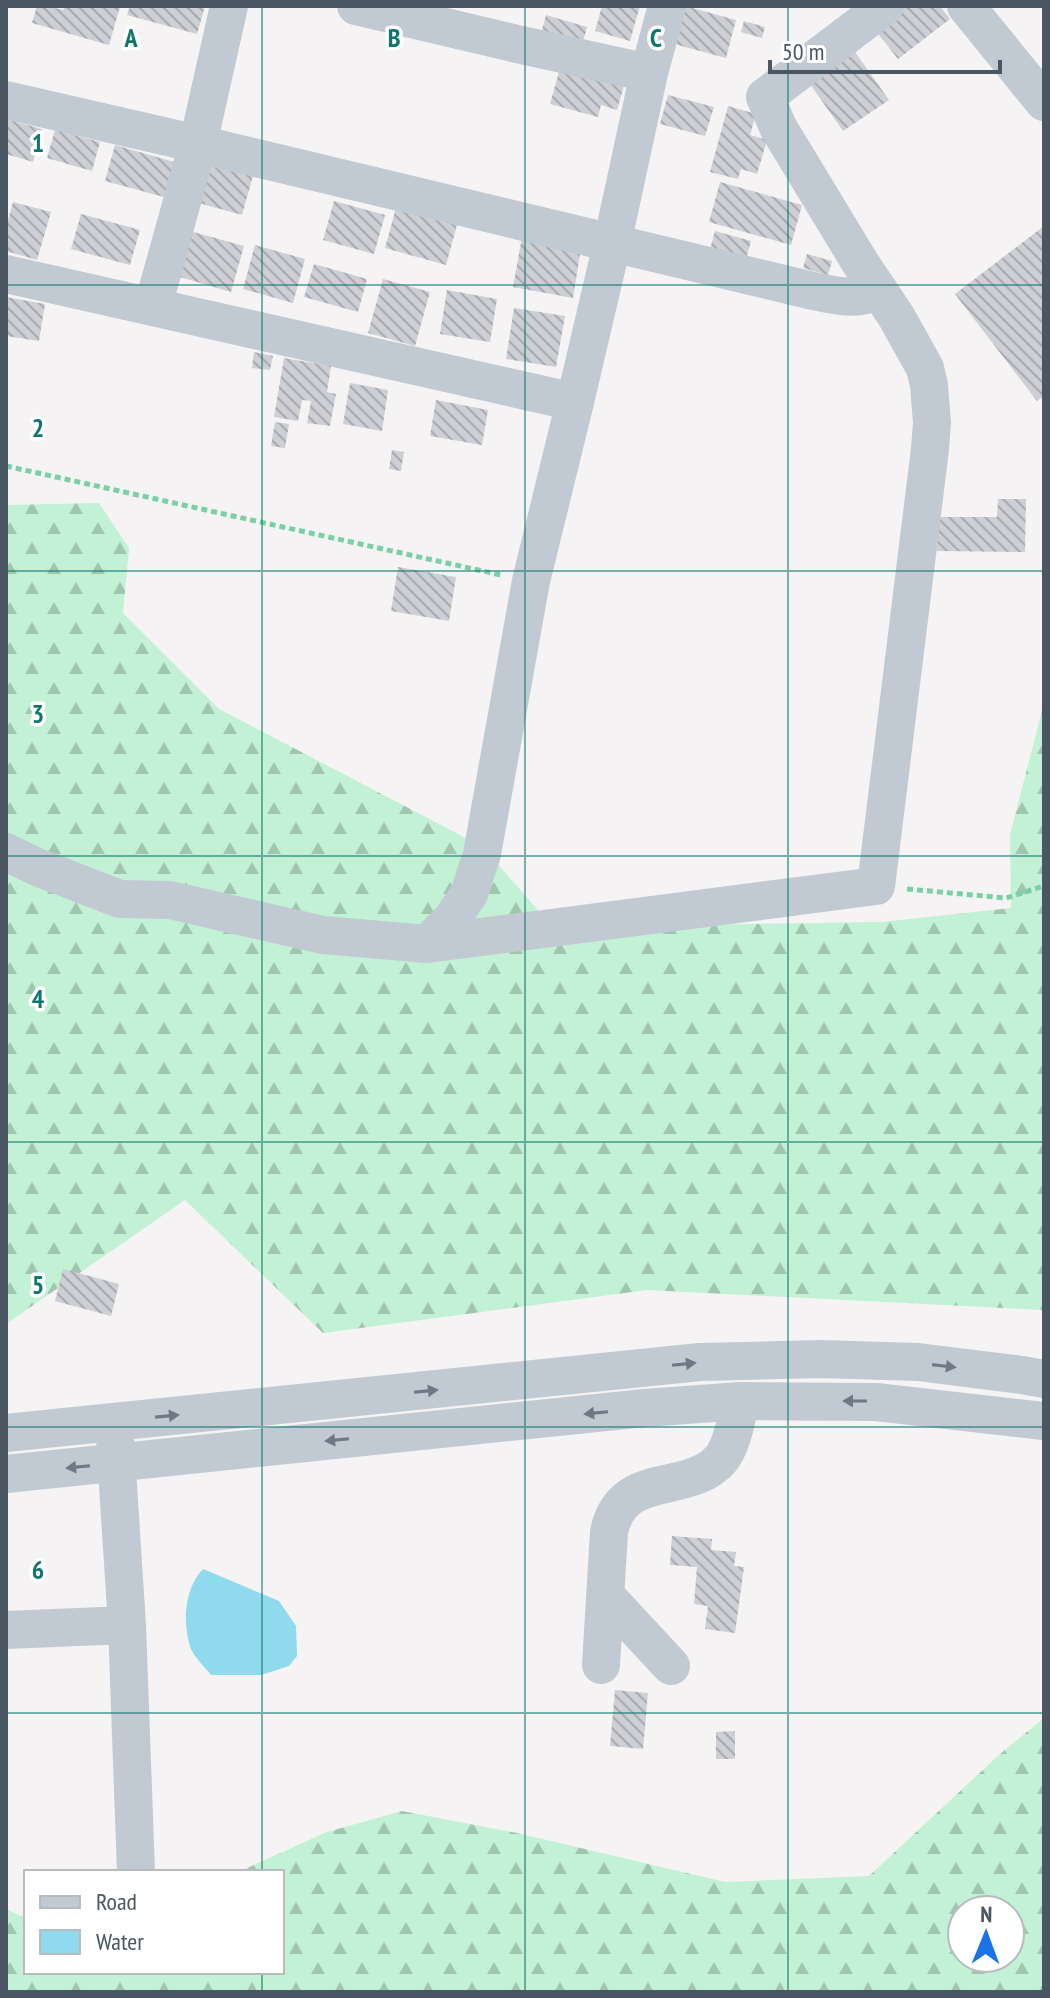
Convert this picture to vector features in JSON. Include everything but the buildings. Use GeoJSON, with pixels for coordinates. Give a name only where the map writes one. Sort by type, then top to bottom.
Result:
{"type":"FeatureCollection","features":[{"type":"Feature","properties":{"kind":"street"},"geometry":{"type":"LineString","coordinates":[[153,306],[198,144],[229,6]]}},
{"type":"Feature","properties":{"kind":"street"},"geometry":{"type":"LineString","coordinates":[[356,6],[649,73]]}},
{"type":"Feature","properties":{"kind":"street"},"geometry":{"type":"LineString","coordinates":[[427,944],[451,920],[469,894],[482,854],[531,581],[667,6]]}},
{"type":"Feature","properties":{"kind":"street"},"geometry":{"type":"LineString","coordinates":[[6,852],[120,899],[170,900],[323,935],[427,944],[876,886],[932,423],[929,385],[925,368],[896,316],[778,127],[765,97],[885,6]]}},
{"type":"Feature","properties":{"kind":"street"},"geometry":{"type":"LineString","coordinates":[[966,6],[1044,102]]}},
{"type":"Feature","properties":{"kind":"street"},"geometry":{"type":"LineString","coordinates":[[6,100],[813,291],[851,298],[868,296],[878,290]]}},
{"type":"Feature","properties":{"kind":"street"},"geometry":{"type":"LineString","coordinates":[[6,274],[575,402]]}},
{"type":"Feature","properties":{"kind":"street"},"geometry":{"type":"LineString","coordinates":[[6,1433],[700,1362],[820,1359],[918,1362],[1044,1379]]}},
{"type":"Feature","properties":{"kind":"street"},"geometry":{"type":"LineString","coordinates":[[6,1474],[645,1408],[741,1401],[876,1402],[1044,1421]]}},
{"type":"Feature","properties":{"kind":"street"},"geometry":{"type":"LineString","coordinates":[[601,1665],[612,1517],[633,1494],[699,1474],[719,1461],[728,1447],[741,1401]]}},
{"type":"Feature","properties":{"kind":"street"},"geometry":{"type":"LineString","coordinates":[[113,1422],[127,1625],[136,1870]]}},
{"type":"Feature","properties":{"kind":"street"},"geometry":{"type":"LineString","coordinates":[[606,1596],[671,1666]]}},
{"type":"Feature","properties":{"kind":"street"},"geometry":{"type":"LineString","coordinates":[[6,1630],[127,1625]]}},
{"type":"Feature","properties":{"kind":"path"},"geometry":{"type":"LineString","coordinates":[[6,466],[531,581]]}},
{"type":"Feature","properties":{"kind":"path"},"geometry":{"type":"LineString","coordinates":[[876,886],[1006,898],[1044,886]]}},
{"type":"Feature","properties":{"kind":"green space"},"geometry":{"type":"Polygon","coordinates":[[[99,503],[129,548],[123,613],[219,709],[483,847],[543,916],[687,925],[882,922],[1011,908],[1010,835],[1044,703],[1044,1310],[647,1290],[323,1333],[185,1200],[6,1324],[6,505],[99,503]]]}},
{"type":"Feature","properties":{"kind":"green space"},"geometry":{"type":"Polygon","coordinates":[[[1044,1718],[1044,1992],[6,1992],[6,1909],[24,1915],[24,1974],[284,1974],[284,1870],[242,1870],[327,1832],[402,1811],[517,1833],[725,1882],[869,1876],[1000,1754],[1044,1718]]]}},
{"type":"Feature","properties":{"kind":"water"},"geometry":{"type":"Polygon","coordinates":[[[203,1569],[279,1601],[296,1626],[297,1656],[289,1666],[261,1675],[211,1675],[193,1652],[186,1629],[188,1597],[203,1569]]]}}]}
